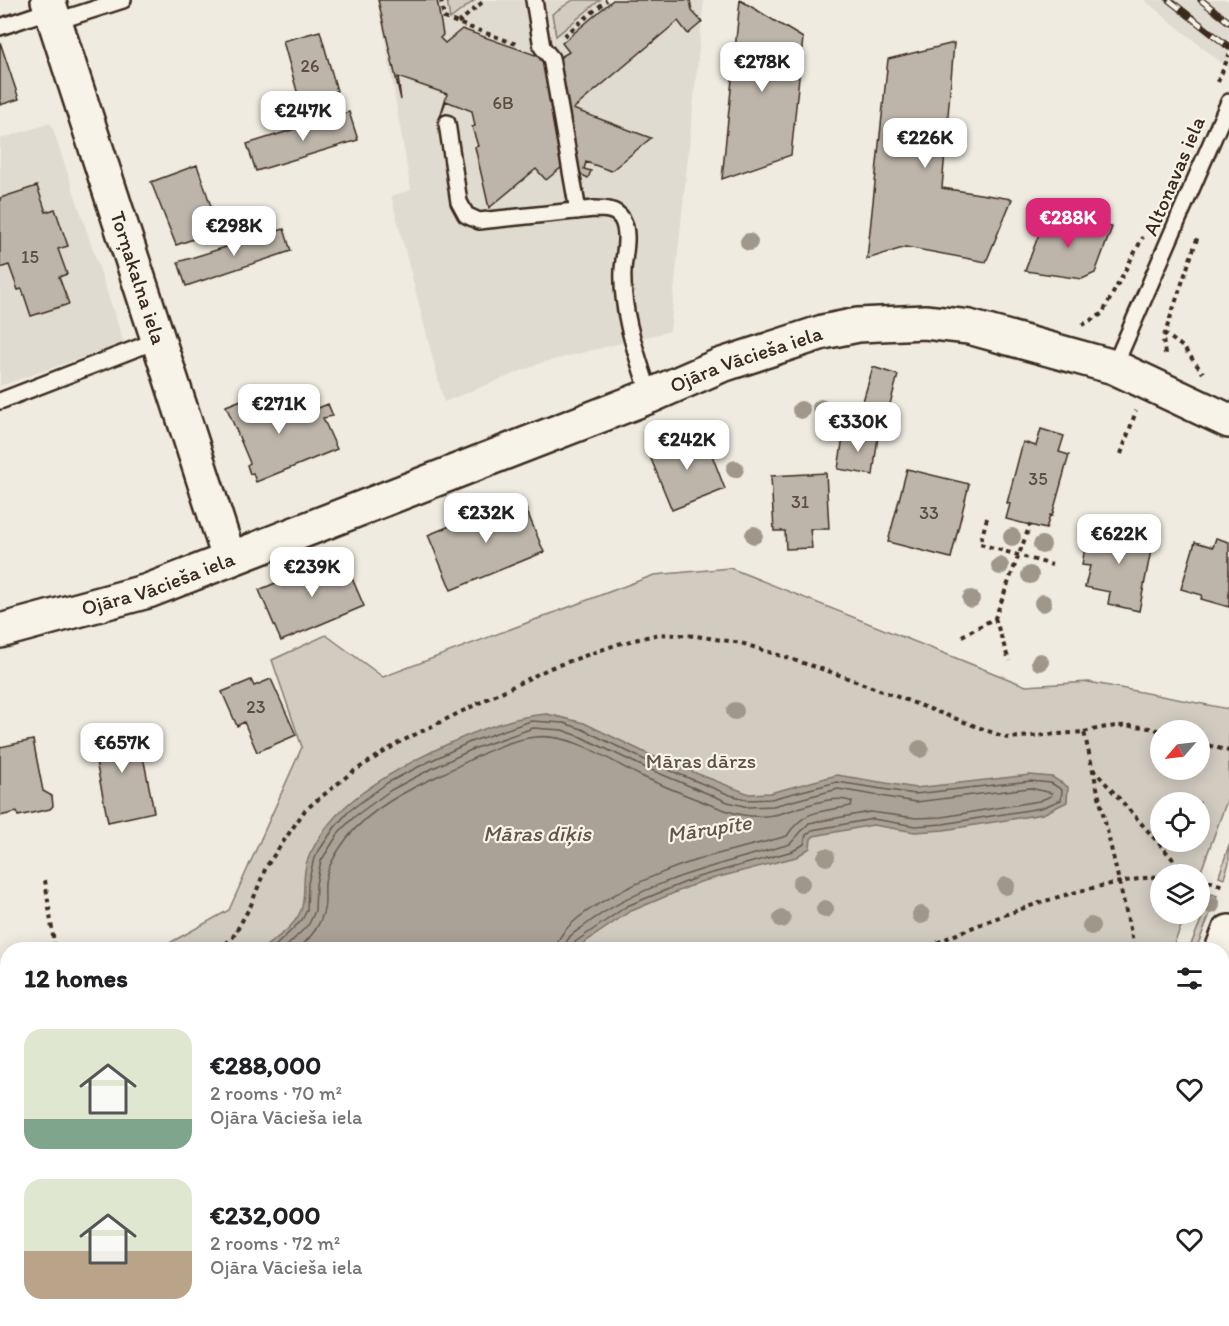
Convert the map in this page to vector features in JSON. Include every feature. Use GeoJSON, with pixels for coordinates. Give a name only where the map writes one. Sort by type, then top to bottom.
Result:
{"type":"FeatureCollection","features":[{"type":"Feature","properties":{"kind":"street","name":"Torņakalna iela"},"geometry":{"type":"LineString","coordinates":[[51,10],[229,558]]}},
{"type":"Feature","properties":{"kind":"street","name":"Ojāra Vācieša iela"},"geometry":{"type":"LineString","coordinates":[[0,631],[148,591],[650,396],[719,366],[823,332],[858,325],[925,322],[969,327],[1114,367],[1229,421]]}},
{"type":"Feature","properties":{"kind":"lane"},"geometry":{"type":"LineString","coordinates":[[0,27],[51,10],[123,0]]}},
{"type":"Feature","properties":{"kind":"lane"},"geometry":{"type":"LineString","coordinates":[[534,0],[542,47],[551,58],[578,211]]}},
{"type":"Feature","properties":{"kind":"lane","name":"Altonavas iela"},"geometry":{"type":"LineString","coordinates":[[1114,367],[1229,102]]}},
{"type":"Feature","properties":{"kind":"lane"},"geometry":{"type":"LineString","coordinates":[[447,123],[459,202],[466,215],[478,221],[611,210],[622,217],[626,228],[623,286],[632,339],[650,396]]}},
{"type":"Feature","properties":{"kind":"lane"},"geometry":{"type":"LineString","coordinates":[[0,401],[158,340]]}},
{"type":"Feature","properties":{"kind":"path"},"geometry":{"type":"LineString","coordinates":[[458,23],[484,0]]}},
{"type":"Feature","properties":{"kind":"path"},"geometry":{"type":"LineString","coordinates":[[1167,358],[1164,333],[1202,225]]}},
{"type":"Feature","properties":{"kind":"path"},"geometry":{"type":"LineString","coordinates":[[1164,333],[1183,347],[1209,382]]}},
{"type":"Feature","properties":{"kind":"path"},"geometry":{"type":"LineString","coordinates":[[1121,454],[1138,406]]}},
{"type":"Feature","properties":{"kind":"path"},"geometry":{"type":"LineString","coordinates":[[987,518],[980,544],[1052,565]]}},
{"type":"Feature","properties":{"kind":"path"},"geometry":{"type":"LineString","coordinates":[[1009,661],[995,618],[1030,525]]}},
{"type":"Feature","properties":{"kind":"path"},"geometry":{"type":"LineString","coordinates":[[962,636],[995,618]]}},
{"type":"Feature","properties":{"kind":"path"},"geometry":{"type":"LineString","coordinates":[[228,942],[233,937],[251,905],[266,867],[305,810],[351,773],[400,741],[550,668],[648,636],[659,634],[696,636],[741,643],[834,673],[1007,738],[1084,732],[1120,725],[1150,728]]}},
{"type":"Feature","properties":{"kind":"path"},"geometry":{"type":"LineString","coordinates":[[1084,732],[1133,942]]}},
{"type":"Feature","properties":{"kind":"path"},"geometry":{"type":"LineString","coordinates":[[1210,745],[1229,751]]}},
{"type":"Feature","properties":{"kind":"path"},"geometry":{"type":"LineString","coordinates":[[1092,768],[1177,864]]}},
{"type":"Feature","properties":{"kind":"path"},"geometry":{"type":"LineString","coordinates":[[939,942],[1045,902],[1117,881],[1150,877]]}},
{"type":"Feature","properties":{"kind":"path"},"geometry":{"type":"LineString","coordinates":[[45,880],[54,942]]}},
{"type":"Feature","properties":{"kind":"path"},"geometry":{"type":"LineString","coordinates":[[1210,882],[1223,886]]}},
{"type":"Feature","properties":{"kind":"shaded area"},"geometry":{"type":"Polygon","coordinates":[[[378,0],[704,0],[670,331],[541,363],[444,402],[391,196],[411,190],[378,0]]]}},
{"type":"Feature","properties":{"kind":"shaded area"},"geometry":{"type":"Polygon","coordinates":[[[1144,0],[1229,0],[1229,69],[1144,0]]]}},
{"type":"Feature","properties":{"kind":"shaded area"},"geometry":{"type":"Polygon","coordinates":[[[51,123],[124,343],[0,386],[0,139],[51,123]]]}},
{"type":"Feature","properties":{"kind":"green space"},"geometry":{"type":"Polygon","coordinates":[[[447,0],[475,0],[450,19],[447,0]]]}},
{"type":"Feature","properties":{"kind":"green space"},"geometry":{"type":"Polygon","coordinates":[[[573,0],[600,0],[556,36],[552,14],[573,0]]]}},
{"type":"Feature","properties":{"kind":"green space","name":"Māras dārzs"},"geometry":{"type":"Polygon","coordinates":[[[730,568],[1026,686],[1089,682],[1229,709],[1229,795],[1210,847],[1210,792],[1150,792],[1150,852],[1208,852],[1204,864],[1150,864],[1150,924],[1182,924],[1175,942],[172,942],[229,910],[302,747],[272,660],[326,635],[383,677],[654,575],[730,568]]]}},
{"type":"Feature","properties":{"kind":"green space"},"geometry":{"type":"Polygon","coordinates":[[[1229,845],[1229,863],[1224,878],[1219,876],[1229,845]]]}},
{"type":"Feature","properties":{"kind":"green space"},"geometry":{"type":"Polygon","coordinates":[[[1212,894],[1217,896],[1210,914],[1210,899],[1212,894]]]}},
{"type":"Feature","properties":{"kind":"green space"},"geometry":{"type":"Polygon","coordinates":[[[1199,924],[1206,924],[1199,942],[1192,942],[1199,924]]]}},
{"type":"Feature","properties":{"kind":"water","name":"Māras dīķis"},"geometry":{"type":"Polygon","coordinates":[[[547,714],[584,723],[650,755],[749,794],[770,793],[837,775],[916,788],[1030,775],[1052,777],[1068,787],[1067,802],[1043,814],[944,830],[915,832],[873,825],[814,836],[811,839],[810,848],[796,857],[700,882],[629,912],[585,942],[271,942],[296,920],[302,907],[306,867],[310,854],[335,816],[346,806],[387,776],[441,747],[498,724],[547,714]]]}},
{"type":"Feature","properties":{"kind":"building"},"geometry":{"type":"Polygon","coordinates":[[[378,0],[437,0],[443,35],[440,38],[445,43],[462,29],[544,58],[567,107],[559,58],[569,52],[562,43],[613,0],[690,0],[692,11],[702,22],[688,34],[678,21],[573,109],[651,138],[611,171],[586,162],[584,169],[591,171],[588,178],[580,174],[577,159],[560,153],[562,167],[546,180],[536,169],[489,208],[475,147],[478,146],[472,127],[475,126],[472,111],[446,101],[439,120],[447,94],[398,77],[401,100],[378,0]]]}},
{"type":"Feature","properties":{"kind":"building"},"geometry":{"type":"Polygon","coordinates":[[[740,0],[803,38],[791,155],[722,179],[740,0]]]}},
{"type":"Feature","properties":{"kind":"building"},"geometry":{"type":"Polygon","coordinates":[[[320,31],[337,91],[300,102],[283,41],[320,31]]]}},
{"type":"Feature","properties":{"kind":"building"},"geometry":{"type":"Polygon","coordinates":[[[0,42],[19,99],[0,105],[0,42]]]}},
{"type":"Feature","properties":{"kind":"building"},"geometry":{"type":"Polygon","coordinates":[[[954,43],[942,188],[1012,199],[986,262],[906,247],[867,259],[888,59],[954,43]]]}},
{"type":"Feature","properties":{"kind":"building"},"geometry":{"type":"Polygon","coordinates":[[[349,112],[358,140],[256,171],[247,144],[349,112]]]}},
{"type":"Feature","properties":{"kind":"building"},"geometry":{"type":"Polygon","coordinates":[[[197,165],[216,221],[210,223],[214,232],[176,245],[151,182],[197,165]]]}},
{"type":"Feature","properties":{"kind":"building"},"geometry":{"type":"Polygon","coordinates":[[[37,186],[46,212],[55,209],[68,246],[58,249],[67,274],[59,277],[69,304],[31,316],[22,289],[18,290],[9,265],[0,268],[0,198],[37,186]]]}},
{"type":"Feature","properties":{"kind":"building"},"geometry":{"type":"Polygon","coordinates":[[[249,211],[250,216],[265,212],[272,233],[239,243],[232,223],[235,221],[234,216],[249,211]]]}},
{"type":"Feature","properties":{"kind":"building"},"geometry":{"type":"Polygon","coordinates":[[[1045,218],[1112,227],[1095,273],[1082,279],[1025,271],[1045,218]]]}},
{"type":"Feature","properties":{"kind":"building"},"geometry":{"type":"Polygon","coordinates":[[[284,229],[291,251],[186,286],[178,262],[284,229]]]}},
{"type":"Feature","properties":{"kind":"building"},"geometry":{"type":"Polygon","coordinates":[[[873,367],[898,375],[881,437],[854,432],[873,367]]]}},
{"type":"Feature","properties":{"kind":"building"},"geometry":{"type":"Polygon","coordinates":[[[263,386],[264,390],[267,389],[277,412],[284,409],[289,420],[328,404],[333,416],[323,418],[337,449],[256,482],[253,473],[250,474],[247,465],[250,463],[226,406],[254,395],[252,390],[263,386]]]}},
{"type":"Feature","properties":{"kind":"building"},"geometry":{"type":"Polygon","coordinates":[[[1041,429],[1064,436],[1059,452],[1069,455],[1052,516],[1050,515],[1046,529],[1006,519],[1010,504],[1007,503],[1023,442],[1036,446],[1041,429]]]}},
{"type":"Feature","properties":{"kind":"building"},"geometry":{"type":"Polygon","coordinates":[[[844,431],[878,436],[873,475],[838,469],[844,431]]]}},
{"type":"Feature","properties":{"kind":"building"},"geometry":{"type":"Polygon","coordinates":[[[703,432],[725,489],[672,510],[649,454],[703,432]]]}},
{"type":"Feature","properties":{"kind":"building"},"geometry":{"type":"Polygon","coordinates":[[[907,469],[969,484],[951,558],[888,542],[907,469]]]}},
{"type":"Feature","properties":{"kind":"building"},"geometry":{"type":"Polygon","coordinates":[[[826,473],[829,529],[810,529],[812,548],[786,549],[785,531],[774,531],[771,476],[826,473]]]}},
{"type":"Feature","properties":{"kind":"building"},"geometry":{"type":"Polygon","coordinates":[[[521,497],[544,552],[451,590],[428,535],[521,497]]]}},
{"type":"Feature","properties":{"kind":"building"},"geometry":{"type":"Polygon","coordinates":[[[1117,519],[1138,524],[1135,536],[1153,540],[1139,611],[1108,604],[1110,592],[1085,587],[1090,566],[1082,565],[1086,541],[1098,543],[1100,530],[1114,532],[1117,519]]]}},
{"type":"Feature","properties":{"kind":"building"},"geometry":{"type":"Polygon","coordinates":[[[1216,538],[1229,542],[1229,607],[1201,599],[1202,595],[1181,589],[1195,542],[1213,547],[1216,538]]]}},
{"type":"Feature","properties":{"kind":"building"},"geometry":{"type":"Polygon","coordinates":[[[342,555],[364,606],[281,641],[259,590],[342,555]]]}},
{"type":"Feature","properties":{"kind":"building"},"geometry":{"type":"Polygon","coordinates":[[[271,679],[296,735],[257,752],[244,722],[237,726],[222,692],[251,680],[254,686],[271,679]]]}},
{"type":"Feature","properties":{"kind":"building"},"geometry":{"type":"Polygon","coordinates":[[[137,726],[154,812],[108,822],[91,736],[137,726]]]}},
{"type":"Feature","properties":{"kind":"building"},"geometry":{"type":"Polygon","coordinates":[[[33,740],[43,791],[52,796],[53,806],[50,809],[18,816],[17,812],[0,816],[0,747],[33,740]]]}},
{"type":"Feature","properties":{"kind":"railway"},"geometry":{"type":"LineString","coordinates":[[1169,0],[1229,47]]}},
{"type":"Feature","properties":{"kind":"railway"},"geometry":{"type":"LineString","coordinates":[[1201,0],[1229,22]]}},
{"type":"Feature","properties":{"kind":"water label","name":"Mārupīte"},"geometry":{"type":"Point","coordinates":[709,828]}}]}
